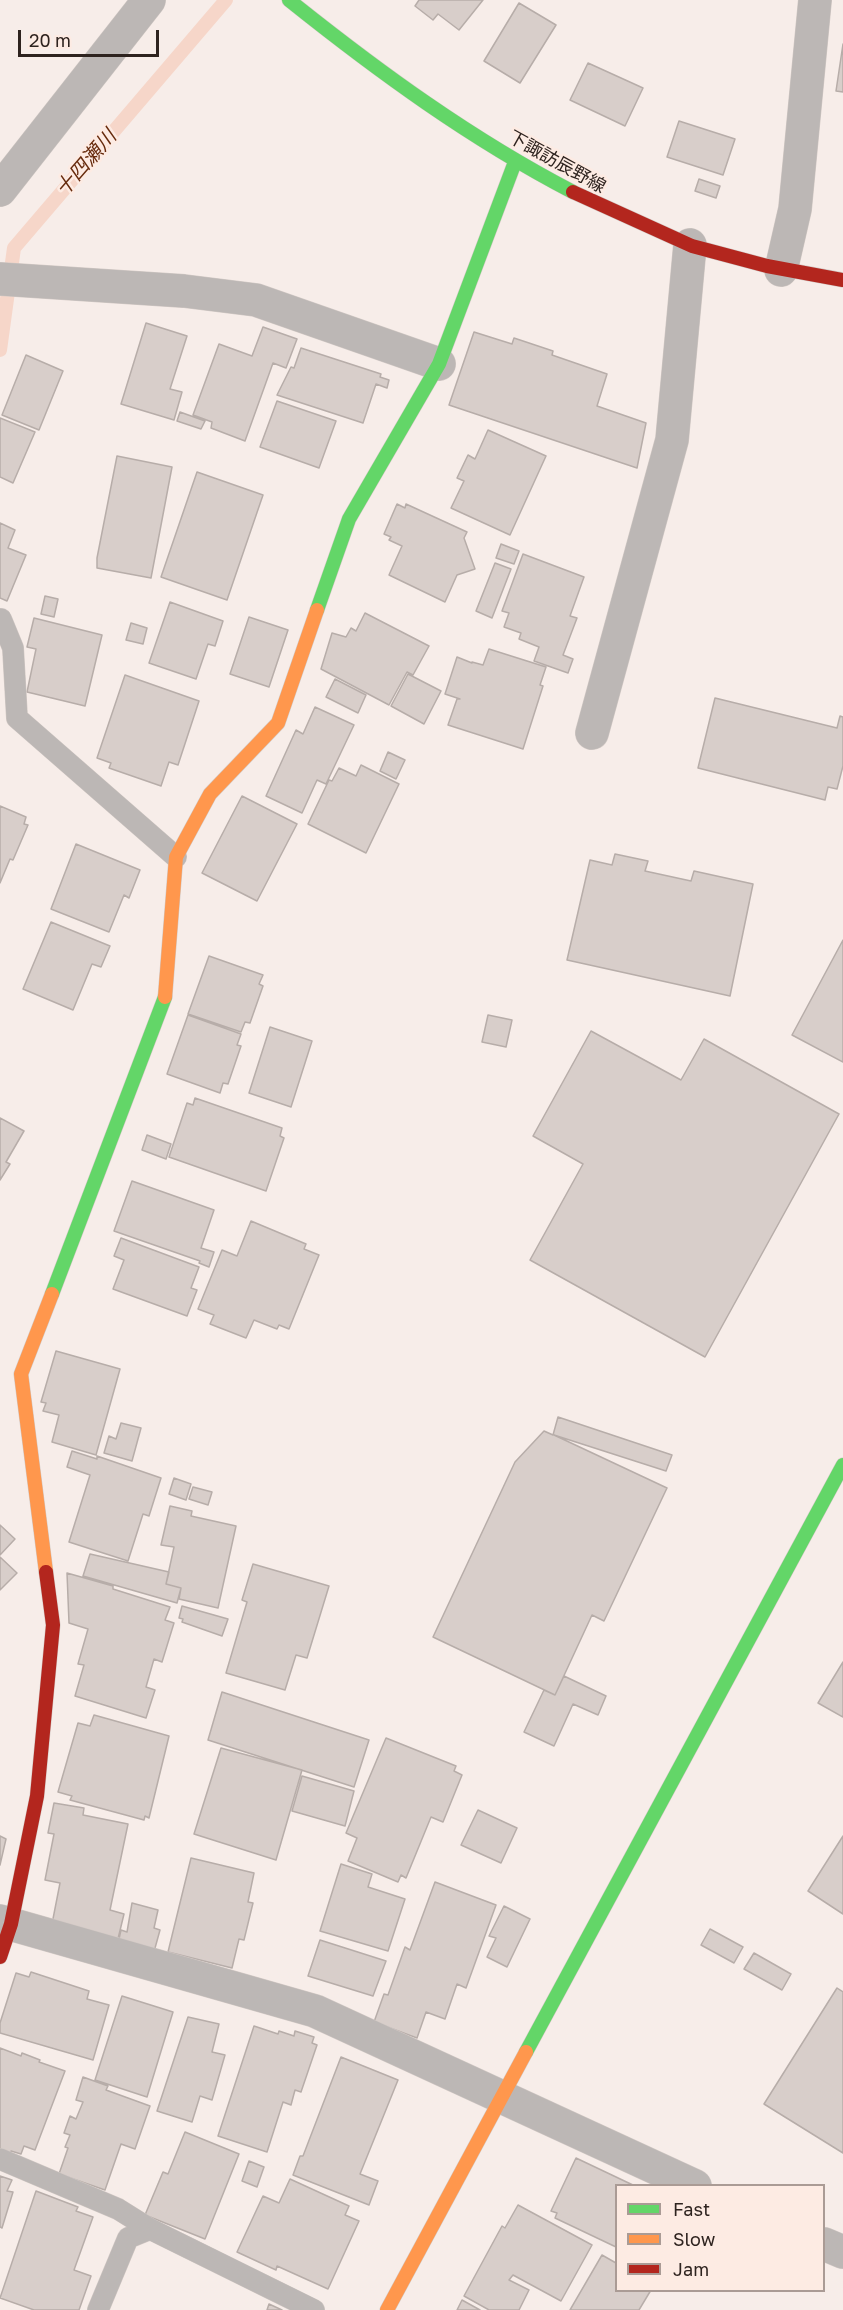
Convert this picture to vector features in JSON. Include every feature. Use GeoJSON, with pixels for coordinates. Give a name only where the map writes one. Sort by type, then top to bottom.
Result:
{"type":"FeatureCollection","features":[{"type":"Feature","properties":{"kind":"street"},"geometry":{"type":"LineString","coordinates":[[0,190],[149,0]]}},
{"type":"Feature","properties":{"kind":"street","name":"下諏訪辰野線"},"geometry":{"type":"LineString","coordinates":[[289,0],[410,92],[515,162],[604,208],[690,245],[781,270],[843,280]]}},
{"type":"Feature","properties":{"kind":"street"},"geometry":{"type":"LineString","coordinates":[[781,270],[795,209],[815,0]]}},
{"type":"Feature","properties":{"kind":"street"},"geometry":{"type":"LineString","coordinates":[[0,1957],[5,1922],[37,1796],[53,1624],[21,1374],[165,1000],[176,857],[210,794],[278,723],[349,519],[439,363],[515,162]]}},
{"type":"Feature","properties":{"kind":"street"},"geometry":{"type":"LineString","coordinates":[[592,733],[672,440],[690,245]]}},
{"type":"Feature","properties":{"kind":"street"},"geometry":{"type":"LineString","coordinates":[[0,279],[184,291],[256,300],[439,363]]}},
{"type":"Feature","properties":{"kind":"street"},"geometry":{"type":"LineString","coordinates":[[387,2310],[843,1465]]}},
{"type":"Feature","properties":{"kind":"street"},"geometry":{"type":"LineString","coordinates":[[5,1922],[315,2011],[691,2184]]}},
{"type":"Feature","properties":{"kind":"street"},"geometry":{"type":"LineString","coordinates":[[825,2244],[843,2252]]}},
{"type":"Feature","properties":{"kind":"lane"},"geometry":{"type":"LineString","coordinates":[[1,619],[13,648],[17,718],[176,857]]}},
{"type":"Feature","properties":{"kind":"lane"},"geometry":{"type":"LineString","coordinates":[[0,2159],[118,2209],[150,2229],[314,2310]]}},
{"type":"Feature","properties":{"kind":"lane"},"geometry":{"type":"LineString","coordinates":[[98,2310],[128,2238],[150,2229]]}},
{"type":"Feature","properties":{"kind":"building"},"geometry":{"type":"Polygon","coordinates":[[[419,0],[483,0],[459,30],[438,14],[433,20],[415,6],[419,0]]]}},
{"type":"Feature","properties":{"kind":"building"},"geometry":{"type":"Polygon","coordinates":[[[519,3],[556,25],[520,83],[484,61],[519,3]]]}},
{"type":"Feature","properties":{"kind":"building"},"geometry":{"type":"Polygon","coordinates":[[[843,44],[843,92],[836,91],[843,44]]]}},
{"type":"Feature","properties":{"kind":"building"},"geometry":{"type":"Polygon","coordinates":[[[588,63],[643,88],[625,126],[570,100],[588,63]]]}},
{"type":"Feature","properties":{"kind":"building"},"geometry":{"type":"Polygon","coordinates":[[[679,121],[735,139],[723,175],[667,157],[679,121]]]}},
{"type":"Feature","properties":{"kind":"building"},"geometry":{"type":"Polygon","coordinates":[[[699,179],[720,186],[716,198],[695,191],[699,179]]]}},
{"type":"Feature","properties":{"kind":"building"},"geometry":{"type":"Polygon","coordinates":[[[146,323],[187,336],[170,389],[182,392],[174,420],[121,404],[146,323]]]}},
{"type":"Feature","properties":{"kind":"building"},"geometry":{"type":"Polygon","coordinates":[[[263,327],[297,339],[286,368],[273,363],[245,441],[211,428],[212,422],[193,415],[219,344],[252,356],[263,327]]]}},
{"type":"Feature","properties":{"kind":"building"},"geometry":{"type":"Polygon","coordinates":[[[474,332],[512,344],[514,338],[553,351],[552,355],[607,374],[597,406],[646,423],[637,468],[449,405],[474,332]]]}},
{"type":"Feature","properties":{"kind":"building"},"geometry":{"type":"Polygon","coordinates":[[[301,348],[381,374],[380,377],[389,380],[387,388],[376,384],[363,423],[277,395],[291,367],[294,368],[301,348]]]}},
{"type":"Feature","properties":{"kind":"building"},"geometry":{"type":"Polygon","coordinates":[[[26,355],[63,371],[39,430],[2,415],[26,355]]]}},
{"type":"Feature","properties":{"kind":"building"},"geometry":{"type":"Polygon","coordinates":[[[277,401],[336,421],[319,468],[260,447],[277,401]]]}},
{"type":"Feature","properties":{"kind":"building"},"geometry":{"type":"Polygon","coordinates":[[[180,412],[205,421],[201,429],[177,421],[180,412]]]}},
{"type":"Feature","properties":{"kind":"building"},"geometry":{"type":"Polygon","coordinates":[[[0,418],[35,432],[13,483],[0,477],[0,418]]]}},
{"type":"Feature","properties":{"kind":"building"},"geometry":{"type":"Polygon","coordinates":[[[488,430],[546,456],[510,535],[451,508],[464,481],[457,478],[468,455],[475,459],[488,430]]]}},
{"type":"Feature","properties":{"kind":"building"},"geometry":{"type":"Polygon","coordinates":[[[117,456],[172,467],[151,578],[97,568],[117,456]]]}},
{"type":"Feature","properties":{"kind":"building"},"geometry":{"type":"Polygon","coordinates":[[[197,472],[263,495],[227,600],[161,577],[197,472]]]}},
{"type":"Feature","properties":{"kind":"building"},"geometry":{"type":"Polygon","coordinates":[[[397,504],[405,508],[406,504],[467,532],[464,538],[475,569],[457,575],[445,602],[389,575],[402,546],[389,540],[391,537],[384,534],[397,504]]]}},
{"type":"Feature","properties":{"kind":"building"},"geometry":{"type":"Polygon","coordinates":[[[0,523],[15,530],[8,548],[26,555],[7,601],[0,598],[0,523]]]}},
{"type":"Feature","properties":{"kind":"building"},"geometry":{"type":"Polygon","coordinates":[[[501,544],[519,551],[514,564],[496,558],[501,544]]]}},
{"type":"Feature","properties":{"kind":"building"},"geometry":{"type":"Polygon","coordinates":[[[523,554],[584,577],[570,616],[577,618],[563,655],[573,659],[568,673],[534,661],[539,647],[519,639],[521,633],[504,627],[509,613],[502,611],[523,554]]]}},
{"type":"Feature","properties":{"kind":"building"},"geometry":{"type":"Polygon","coordinates":[[[495,563],[511,569],[492,618],[476,611],[495,563]]]}},
{"type":"Feature","properties":{"kind":"building"},"geometry":{"type":"Polygon","coordinates":[[[45,596],[58,599],[54,617],[41,614],[45,596]]]}},
{"type":"Feature","properties":{"kind":"building"},"geometry":{"type":"Polygon","coordinates":[[[170,602],[223,621],[215,646],[208,644],[196,679],[149,663],[170,602]]]}},
{"type":"Feature","properties":{"kind":"building"},"geometry":{"type":"Polygon","coordinates":[[[365,613],[429,646],[413,675],[407,672],[389,705],[321,669],[332,633],[346,637],[351,628],[356,631],[365,613]]]}},
{"type":"Feature","properties":{"kind":"building"},"geometry":{"type":"Polygon","coordinates":[[[249,617],[288,630],[269,687],[230,674],[249,617]]]}},
{"type":"Feature","properties":{"kind":"building"},"geometry":{"type":"Polygon","coordinates":[[[34,618],[102,635],[85,706],[27,692],[36,649],[27,647],[34,618]]]}},
{"type":"Feature","properties":{"kind":"building"},"geometry":{"type":"Polygon","coordinates":[[[131,623],[147,628],[143,644],[126,640],[131,623]]]}},
{"type":"Feature","properties":{"kind":"building"},"geometry":{"type":"Polygon","coordinates":[[[489,649],[546,667],[540,685],[543,686],[523,749],[448,725],[457,699],[460,699],[445,694],[457,657],[483,665],[489,649]]]}},
{"type":"Feature","properties":{"kind":"building"},"geometry":{"type":"Polygon","coordinates":[[[408,674],[441,691],[424,724],[391,706],[408,674]]]}},
{"type":"Feature","properties":{"kind":"building"},"geometry":{"type":"Polygon","coordinates":[[[125,675],[199,701],[178,765],[169,762],[161,786],[109,768],[111,763],[97,758],[125,675]]]}},
{"type":"Feature","properties":{"kind":"building"},"geometry":{"type":"Polygon","coordinates":[[[335,679],[366,695],[358,713],[326,697],[335,679]]]}},
{"type":"Feature","properties":{"kind":"building"},"geometry":{"type":"Polygon","coordinates":[[[715,698],[837,728],[840,716],[843,717],[843,766],[837,789],[828,787],[825,800],[698,768],[715,698]]]}},
{"type":"Feature","properties":{"kind":"building"},"geometry":{"type":"Polygon","coordinates":[[[315,707],[354,725],[326,784],[317,780],[302,813],[266,796],[296,730],[303,734],[315,707]]]}},
{"type":"Feature","properties":{"kind":"building"},"geometry":{"type":"Polygon","coordinates":[[[388,752],[405,760],[396,779],[380,771],[388,752]]]}},
{"type":"Feature","properties":{"kind":"building"},"geometry":{"type":"Polygon","coordinates":[[[361,765],[399,784],[366,853],[308,824],[329,780],[332,781],[339,768],[356,776],[361,765]]]}},
{"type":"Feature","properties":{"kind":"building"},"geometry":{"type":"Polygon","coordinates":[[[242,796],[297,824],[257,901],[202,873],[242,796]]]}},
{"type":"Feature","properties":{"kind":"building"},"geometry":{"type":"Polygon","coordinates":[[[0,806],[26,817],[24,824],[28,825],[0,883],[0,806]]]}},
{"type":"Feature","properties":{"kind":"building"},"geometry":{"type":"Polygon","coordinates":[[[76,844],[140,870],[129,898],[124,895],[109,932],[51,909],[76,844]]]}},
{"type":"Feature","properties":{"kind":"building"},"geometry":{"type":"Polygon","coordinates":[[[615,854],[648,861],[645,871],[691,881],[694,871],[753,884],[730,996],[567,960],[590,860],[612,865],[615,854]]]}},
{"type":"Feature","properties":{"kind":"building"},"geometry":{"type":"Polygon","coordinates":[[[51,922],[110,946],[101,967],[92,964],[73,1010],[23,989],[51,922]]]}},
{"type":"Feature","properties":{"kind":"building"},"geometry":{"type":"Polygon","coordinates":[[[843,940],[843,1062],[792,1035],[843,940]]]}},
{"type":"Feature","properties":{"kind":"building"},"geometry":{"type":"Polygon","coordinates":[[[209,956],[263,975],[259,984],[263,986],[250,1023],[245,1022],[241,1032],[188,1014],[209,956]]]}},
{"type":"Feature","properties":{"kind":"building"},"geometry":{"type":"Polygon","coordinates":[[[188,1015],[241,1034],[237,1045],[241,1046],[228,1084],[223,1083],[220,1093],[167,1074],[188,1015]]]}},
{"type":"Feature","properties":{"kind":"building"},"geometry":{"type":"Polygon","coordinates":[[[488,1015],[512,1020],[506,1047],[482,1042],[488,1015]]]}},
{"type":"Feature","properties":{"kind":"building"},"geometry":{"type":"Polygon","coordinates":[[[270,1027],[312,1041],[291,1107],[249,1093],[270,1027]]]}},
{"type":"Feature","properties":{"kind":"building"},"geometry":{"type":"Polygon","coordinates":[[[591,1031],[681,1080],[704,1039],[839,1114],[705,1357],[530,1260],[583,1164],[533,1136],[591,1031]]]}},
{"type":"Feature","properties":{"kind":"building"},"geometry":{"type":"Polygon","coordinates":[[[195,1098],[282,1128],[280,1136],[284,1138],[266,1191],[169,1157],[187,1103],[193,1105],[195,1098]]]}},
{"type":"Feature","properties":{"kind":"building"},"geometry":{"type":"Polygon","coordinates":[[[0,1118],[24,1131],[6,1162],[10,1164],[0,1180],[0,1118]]]}},
{"type":"Feature","properties":{"kind":"building"},"geometry":{"type":"Polygon","coordinates":[[[147,1135],[171,1144],[166,1159],[142,1150],[147,1135]]]}},
{"type":"Feature","properties":{"kind":"building"},"geometry":{"type":"Polygon","coordinates":[[[132,1181],[214,1210],[201,1248],[214,1252],[209,1267],[199,1263],[200,1261],[114,1231],[132,1181]]]}},
{"type":"Feature","properties":{"kind":"building"},"geometry":{"type":"Polygon","coordinates":[[[251,1221],[306,1244],[304,1249],[319,1255],[289,1329],[279,1325],[277,1329],[254,1320],[246,1338],[210,1324],[214,1315],[198,1309],[222,1250],[237,1256],[251,1221]]]}},
{"type":"Feature","properties":{"kind":"building"},"geometry":{"type":"Polygon","coordinates":[[[121,1238],[199,1267],[191,1288],[197,1290],[187,1316],[113,1289],[124,1260],[114,1256],[121,1238]]]}},
{"type":"Feature","properties":{"kind":"building"},"geometry":{"type":"Polygon","coordinates":[[[56,1351],[120,1369],[96,1455],[52,1442],[59,1415],[43,1411],[46,1403],[41,1402],[56,1351]]]}},
{"type":"Feature","properties":{"kind":"building"},"geometry":{"type":"Polygon","coordinates":[[[558,1417],[672,1455],[666,1471],[554,1435],[667,1488],[604,1621],[592,1615],[555,1695],[433,1637],[515,1462],[544,1431],[553,1435],[558,1417]]]}},
{"type":"Feature","properties":{"kind":"building"},"geometry":{"type":"Polygon","coordinates":[[[121,1423],[141,1428],[132,1461],[104,1453],[109,1436],[116,1439],[121,1423]]]}},
{"type":"Feature","properties":{"kind":"building"},"geometry":{"type":"Polygon","coordinates":[[[72,1451],[97,1459],[97,1456],[161,1478],[149,1516],[143,1514],[128,1561],[69,1542],[90,1475],[67,1467],[72,1451]]]}},
{"type":"Feature","properties":{"kind":"building"},"geometry":{"type":"Polygon","coordinates":[[[174,1478],[191,1484],[186,1500],[169,1494],[174,1478]]]}},
{"type":"Feature","properties":{"kind":"building"},"geometry":{"type":"Polygon","coordinates":[[[193,1487],[212,1492],[208,1505],[189,1499],[193,1487]]]}},
{"type":"Feature","properties":{"kind":"building"},"geometry":{"type":"Polygon","coordinates":[[[170,1506],[192,1511],[191,1516],[236,1526],[218,1608],[179,1599],[181,1588],[166,1584],[174,1547],[161,1545],[170,1506]]]}},
{"type":"Feature","properties":{"kind":"building"},"geometry":{"type":"Polygon","coordinates":[[[0,1525],[15,1539],[0,1555],[0,1525]]]}},
{"type":"Feature","properties":{"kind":"building"},"geometry":{"type":"Polygon","coordinates":[[[90,1554],[169,1572],[166,1584],[181,1588],[177,1603],[83,1576],[90,1554]]]}},
{"type":"Feature","properties":{"kind":"building"},"geometry":{"type":"Polygon","coordinates":[[[0,1557],[17,1573],[0,1590],[0,1557]]]}},
{"type":"Feature","properties":{"kind":"building"},"geometry":{"type":"Polygon","coordinates":[[[253,1564],[329,1586],[307,1658],[296,1655],[285,1690],[226,1673],[247,1602],[242,1600],[253,1564]]]}},
{"type":"Feature","properties":{"kind":"building"},"geometry":{"type":"Polygon","coordinates":[[[67,1573],[113,1586],[113,1589],[170,1607],[165,1620],[174,1623],[162,1662],[154,1659],[146,1687],[155,1690],[146,1718],[75,1696],[84,1665],[78,1664],[88,1629],[69,1623],[67,1573]]]}},
{"type":"Feature","properties":{"kind":"building"},"geometry":{"type":"Polygon","coordinates":[[[182,1606],[228,1619],[222,1636],[182,1622],[183,1619],[179,1618],[182,1606]]]}},
{"type":"Feature","properties":{"kind":"building"},"geometry":{"type":"Polygon","coordinates":[[[843,1662],[843,1717],[818,1703],[843,1662]]]}},
{"type":"Feature","properties":{"kind":"building"},"geometry":{"type":"Polygon","coordinates":[[[564,1676],[606,1696],[598,1715],[573,1704],[554,1746],[524,1732],[544,1690],[555,1695],[564,1676]]]}},
{"type":"Feature","properties":{"kind":"building"},"geometry":{"type":"Polygon","coordinates":[[[222,1692],[369,1740],[354,1787],[208,1740],[222,1692]]]}},
{"type":"Feature","properties":{"kind":"building"},"geometry":{"type":"Polygon","coordinates":[[[94,1715],[169,1736],[149,1818],[145,1816],[144,1820],[70,1800],[72,1796],[58,1792],[78,1723],[90,1726],[94,1715]]]}},
{"type":"Feature","properties":{"kind":"building"},"geometry":{"type":"Polygon","coordinates":[[[386,1738],[456,1766],[454,1771],[462,1775],[443,1822],[431,1817],[406,1878],[401,1875],[398,1882],[348,1861],[357,1838],[346,1833],[386,1738]]]}},
{"type":"Feature","properties":{"kind":"building"},"geometry":{"type":"Polygon","coordinates":[[[221,1748],[302,1770],[276,1860],[194,1834],[221,1748]]]}},
{"type":"Feature","properties":{"kind":"building"},"geometry":{"type":"Polygon","coordinates":[[[302,1776],[354,1791],[345,1826],[292,1811],[302,1776]]]}},
{"type":"Feature","properties":{"kind":"building"},"geometry":{"type":"Polygon","coordinates":[[[54,1803],[84,1808],[83,1815],[128,1824],[110,1910],[124,1914],[116,1947],[51,1929],[60,1883],[45,1880],[54,1834],[48,1833],[54,1803]]]}},
{"type":"Feature","properties":{"kind":"building"},"geometry":{"type":"Polygon","coordinates":[[[478,1810],[517,1828],[501,1863],[461,1845],[478,1810]]]}},
{"type":"Feature","properties":{"kind":"building"},"geometry":{"type":"Polygon","coordinates":[[[0,1836],[6,1839],[0,1865],[0,1836]]]}},
{"type":"Feature","properties":{"kind":"building"},"geometry":{"type":"Polygon","coordinates":[[[843,1836],[843,1914],[808,1891],[843,1836]]]}},
{"type":"Feature","properties":{"kind":"building"},"geometry":{"type":"Polygon","coordinates":[[[191,1858],[254,1873],[248,1902],[253,1903],[244,1940],[239,1939],[232,1968],[168,1952],[191,1858]]]}},
{"type":"Feature","properties":{"kind":"building"},"geometry":{"type":"Polygon","coordinates":[[[341,1864],[372,1874],[368,1887],[405,1899],[388,1951],[320,1931],[341,1864]]]}},
{"type":"Feature","properties":{"kind":"building"},"geometry":{"type":"Polygon","coordinates":[[[435,1882],[496,1905],[466,1988],[457,1984],[445,2019],[426,2012],[417,2038],[374,2022],[384,1994],[388,1995],[405,1947],[410,1950],[435,1882]]]}},
{"type":"Feature","properties":{"kind":"building"},"geometry":{"type":"Polygon","coordinates":[[[132,1903],[158,1910],[154,1928],[160,1930],[152,1959],[117,1948],[121,1930],[127,1932],[132,1903]]]}},
{"type":"Feature","properties":{"kind":"building"},"geometry":{"type":"Polygon","coordinates":[[[504,1906],[530,1919],[507,1967],[487,1957],[496,1938],[489,1936],[504,1906]]]}},
{"type":"Feature","properties":{"kind":"building"},"geometry":{"type":"Polygon","coordinates":[[[710,1929],[743,1947],[734,1963],[701,1945],[710,1929]]]}},
{"type":"Feature","properties":{"kind":"building"},"geometry":{"type":"Polygon","coordinates":[[[320,1940],[386,1961],[373,1996],[308,1976],[320,1940]]]}},
{"type":"Feature","properties":{"kind":"building"},"geometry":{"type":"Polygon","coordinates":[[[754,1953],[791,1974],[782,1990],[744,1969],[754,1953]]]}},
{"type":"Feature","properties":{"kind":"building"},"geometry":{"type":"Polygon","coordinates":[[[31,1972],[89,1991],[87,1999],[109,2005],[93,2060],[0,2033],[0,2023],[16,1973],[29,1977],[31,1972]]]}},
{"type":"Feature","properties":{"kind":"building"},"geometry":{"type":"Polygon","coordinates":[[[837,1988],[843,1992],[843,2153],[764,2104],[837,1988]]]}},
{"type":"Feature","properties":{"kind":"building"},"geometry":{"type":"Polygon","coordinates":[[[122,1996],[173,2012],[147,2097],[95,2080],[122,1996]]]}},
{"type":"Feature","properties":{"kind":"building"},"geometry":{"type":"Polygon","coordinates":[[[188,2017],[219,2024],[212,2052],[225,2055],[212,2100],[200,2096],[192,2122],[157,2111],[188,2017]]]}},
{"type":"Feature","properties":{"kind":"building"},"geometry":{"type":"Polygon","coordinates":[[[254,2026],[278,2034],[279,2031],[294,2036],[295,2031],[314,2037],[312,2043],[317,2045],[301,2092],[295,2090],[291,2105],[283,2102],[267,2152],[218,2136],[254,2026]]]}},
{"type":"Feature","properties":{"kind":"building"},"geometry":{"type":"Polygon","coordinates":[[[0,2048],[21,2056],[22,2053],[65,2071],[35,2150],[24,2146],[21,2154],[11,2151],[8,2158],[0,2155],[0,2048]]]}},
{"type":"Feature","properties":{"kind":"building"},"geometry":{"type":"Polygon","coordinates":[[[341,2057],[398,2080],[360,2174],[378,2181],[369,2205],[293,2175],[300,2156],[303,2156],[341,2057]]]}},
{"type":"Feature","properties":{"kind":"building"},"geometry":{"type":"Polygon","coordinates":[[[83,2077],[108,2086],[106,2090],[150,2106],[135,2149],[121,2144],[105,2190],[59,2174],[70,2135],[64,2133],[70,2116],[76,2119],[83,2102],[76,2100],[83,2077]]]}},
{"type":"Feature","properties":{"kind":"building"},"geometry":{"type":"Polygon","coordinates":[[[185,2132],[239,2154],[205,2239],[145,2215],[163,2172],[168,2174],[185,2132]]]}},
{"type":"Feature","properties":{"kind":"building"},"geometry":{"type":"Polygon","coordinates":[[[576,2158],[631,2184],[615,2184],[615,2247],[555,2218],[557,2213],[551,2211],[576,2158]]]}},
{"type":"Feature","properties":{"kind":"building"},"geometry":{"type":"Polygon","coordinates":[[[249,2161],[264,2167],[257,2187],[242,2181],[249,2161]]]}},
{"type":"Feature","properties":{"kind":"building"},"geometry":{"type":"Polygon","coordinates":[[[0,2176],[12,2180],[7,2191],[13,2192],[2,2228],[0,2227],[0,2176]]]}},
{"type":"Feature","properties":{"kind":"building"},"geometry":{"type":"Polygon","coordinates":[[[290,2179],[349,2206],[345,2215],[359,2221],[328,2289],[277,2266],[276,2270],[237,2252],[263,2196],[279,2203],[290,2179]]]}},
{"type":"Feature","properties":{"kind":"building"},"geometry":{"type":"Polygon","coordinates":[[[36,2191],[78,2207],[76,2211],[93,2217],[74,2270],[91,2276],[79,2310],[34,2310],[0,2298],[36,2191]]]}},
{"type":"Feature","properties":{"kind":"building"},"geometry":{"type":"Polygon","coordinates":[[[518,2205],[592,2245],[561,2301],[513,2275],[509,2280],[529,2290],[519,2310],[489,2310],[464,2296],[502,2226],[505,2228],[518,2205]]]}},
{"type":"Feature","properties":{"kind":"building"},"geometry":{"type":"Polygon","coordinates":[[[602,2255],[615,2262],[615,2292],[650,2292],[639,2310],[570,2310],[602,2255]]]}},
{"type":"Feature","properties":{"kind":"building"},"geometry":{"type":"Polygon","coordinates":[[[462,2300],[480,2310],[457,2310],[462,2300]]]}},
{"type":"Feature","properties":{"kind":"building"},"geometry":{"type":"Polygon","coordinates":[[[269,2304],[282,2310],[267,2310],[269,2304]]]}},
{"type":"Feature","properties":{"kind":"waterway","name":"十四瀬川"},"geometry":{"type":"LineString","coordinates":[[0,350],[14,248],[226,0]]}},
{"type":"Feature","properties":{"kind":"traffic: fast"},"geometry":{"type":"LineString","coordinates":[[289,0],[426,103],[498,150],[573,192]]}},
{"type":"Feature","properties":{"kind":"traffic: fast"},"geometry":{"type":"LineString","coordinates":[[317,610],[349,519],[439,364],[515,162]]}},
{"type":"Feature","properties":{"kind":"traffic: fast"},"geometry":{"type":"LineString","coordinates":[[52,1294],[165,997]]}},
{"type":"Feature","properties":{"kind":"traffic: fast"},"geometry":{"type":"LineString","coordinates":[[526,2052],[843,1465]]}},
{"type":"Feature","properties":{"kind":"traffic: slow"},"geometry":{"type":"LineString","coordinates":[[165,997],[176,857],[210,794],[278,723],[317,610]]}},
{"type":"Feature","properties":{"kind":"traffic: slow"},"geometry":{"type":"LineString","coordinates":[[46,1572],[21,1374],[52,1294]]}},
{"type":"Feature","properties":{"kind":"traffic: slow"},"geometry":{"type":"LineString","coordinates":[[387,2310],[526,2052]]}},
{"type":"Feature","properties":{"kind":"traffic: jam"},"geometry":{"type":"LineString","coordinates":[[573,192],[692,246],[767,266],[843,280]]}},
{"type":"Feature","properties":{"kind":"traffic: jam"},"geometry":{"type":"LineString","coordinates":[[0,1957],[11,1924],[37,1796],[53,1625],[46,1572]]}}]}
